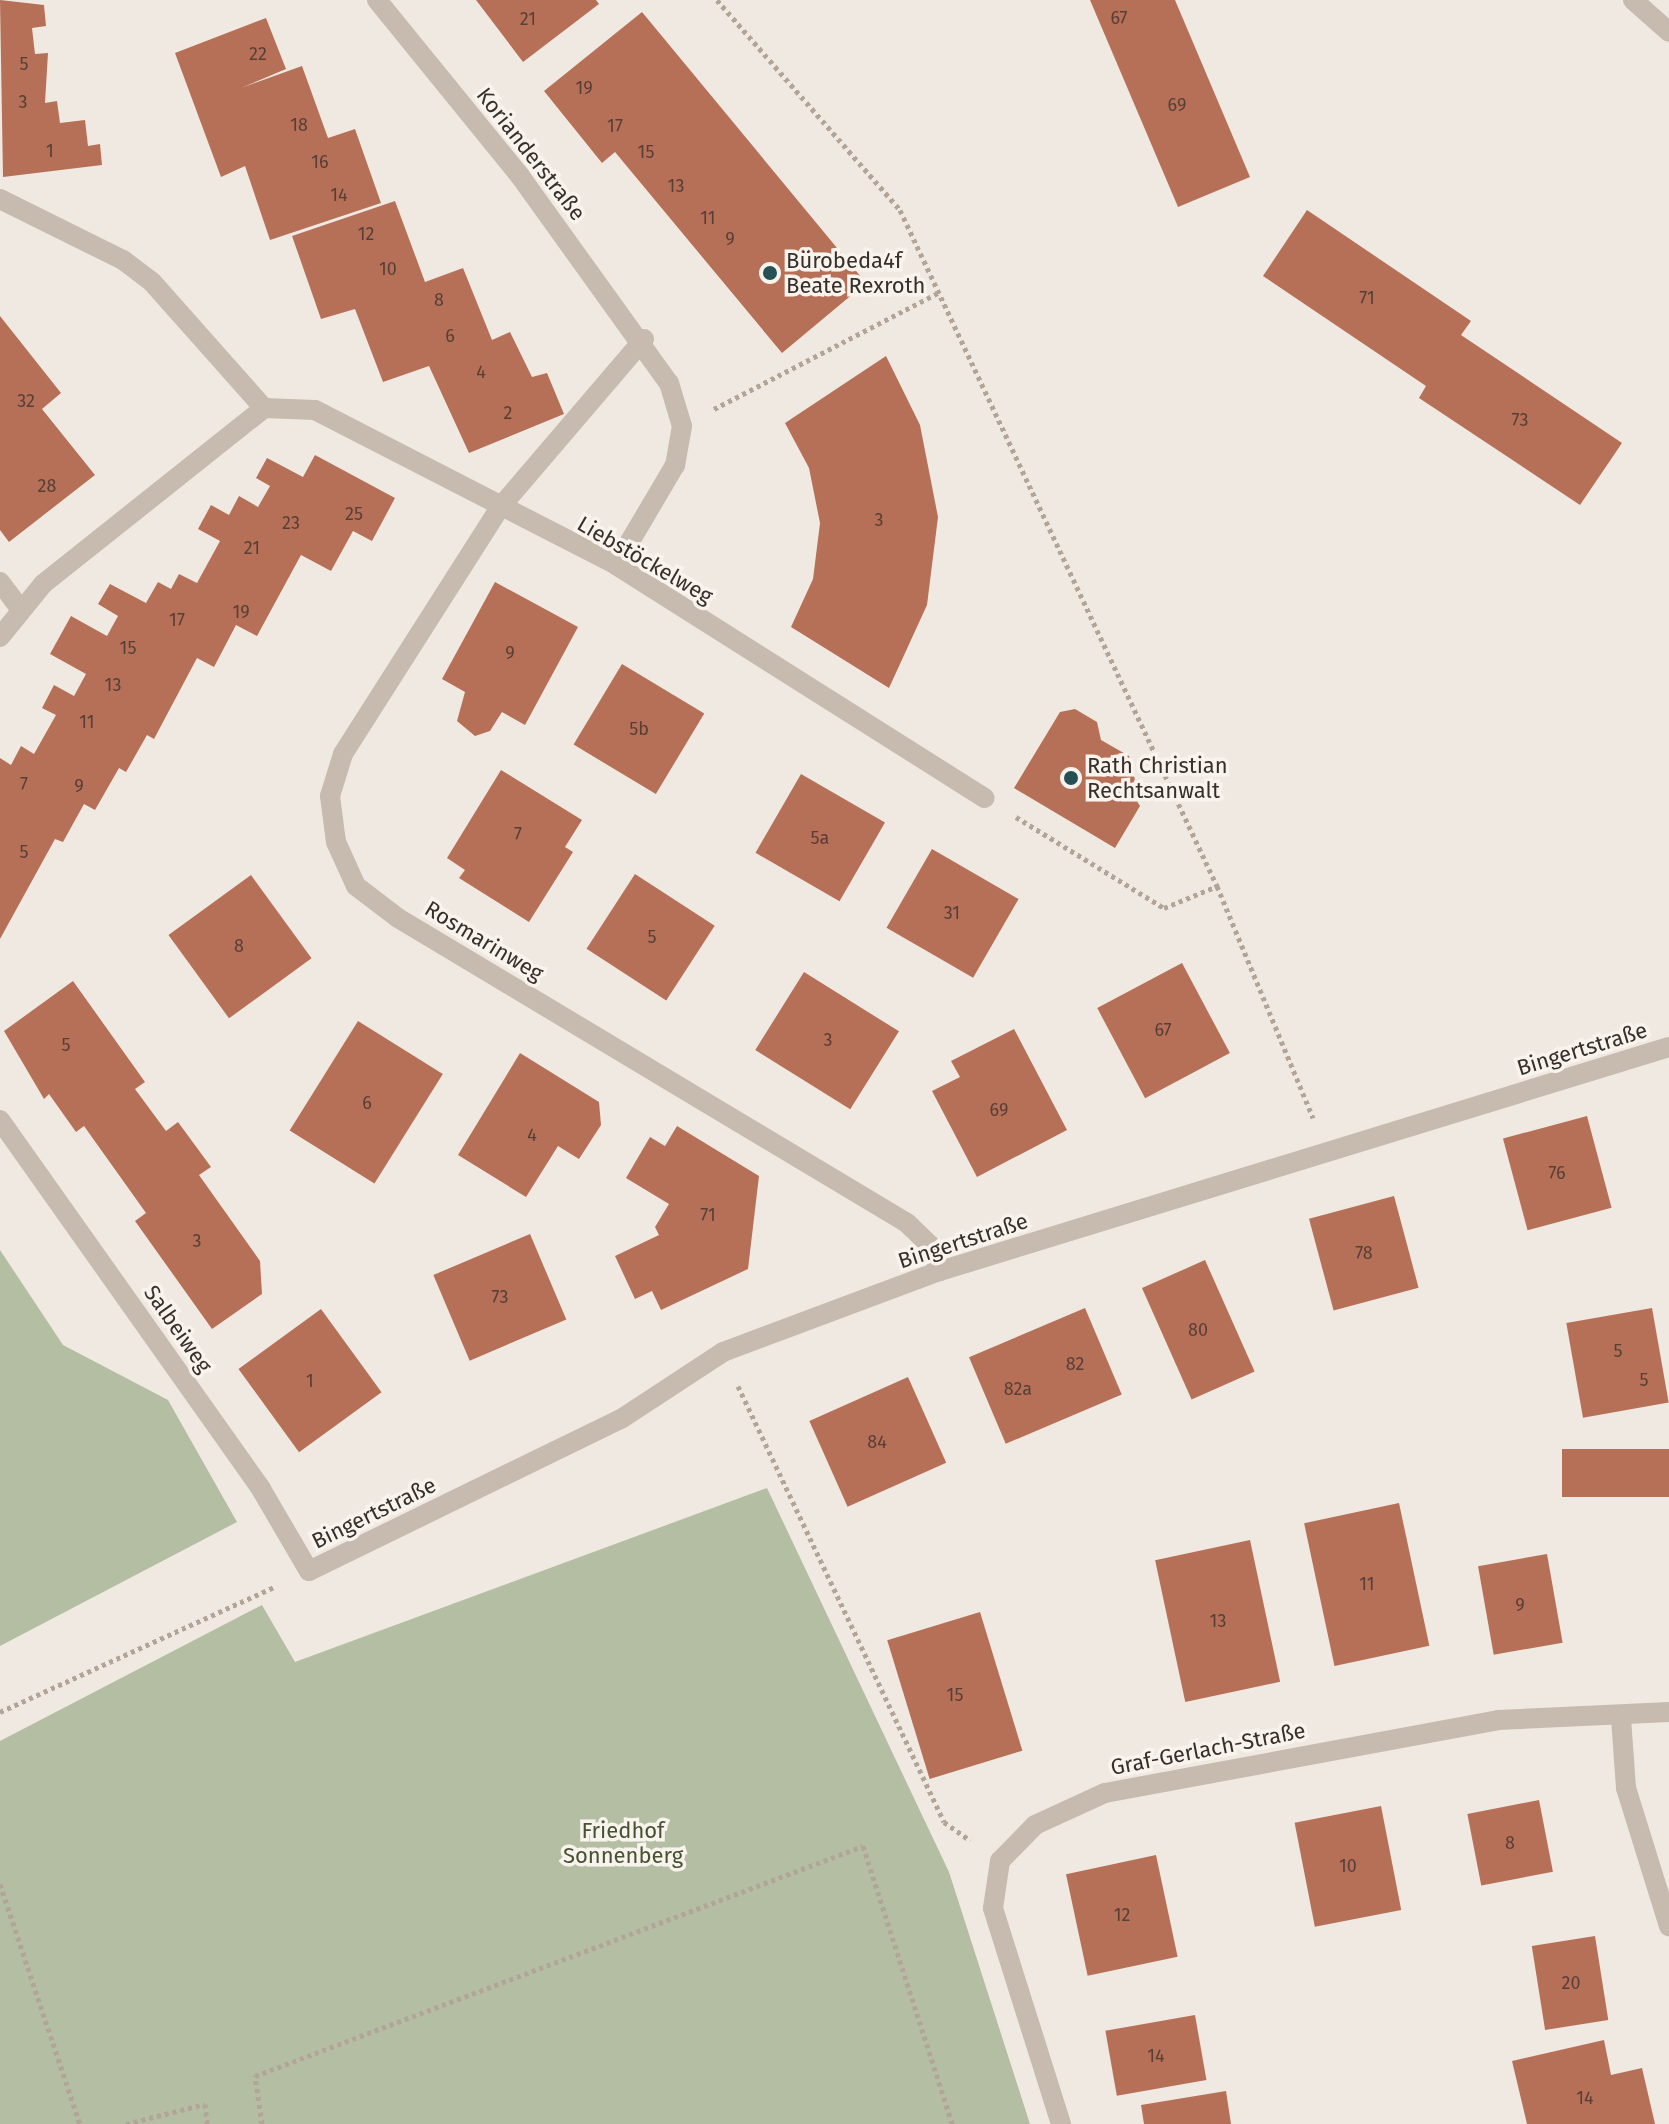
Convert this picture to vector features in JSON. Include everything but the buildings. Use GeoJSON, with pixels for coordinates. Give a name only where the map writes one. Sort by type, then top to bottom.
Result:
{"type":"FeatureCollection","features":[{"type":"Feature","properties":{"kind":"street","name":"Korianderstraße"},"geometry":{"type":"LineString","coordinates":[[377,0],[644,339],[682,426]]}},
{"type":"Feature","properties":{"kind":"street"},"geometry":{"type":"LineString","coordinates":[[1633,0],[1669,32]]}},
{"type":"Feature","properties":{"kind":"street"},"geometry":{"type":"LineString","coordinates":[[0,199],[123,260],[152,282],[264,408],[43,584],[0,637]]}},
{"type":"Feature","properties":{"kind":"street"},"geometry":{"type":"LineString","coordinates":[[499,509],[644,339]]}},
{"type":"Feature","properties":{"kind":"street","name":"Liebstöckelweg"},"geometry":{"type":"LineString","coordinates":[[264,408],[315,410],[499,509],[616,565],[985,798]]}},
{"type":"Feature","properties":{"kind":"street"},"geometry":{"type":"LineString","coordinates":[[616,565],[655,508],[675,465],[682,426]]}},
{"type":"Feature","properties":{"kind":"street","name":"Rosmarinweg"},"geometry":{"type":"LineString","coordinates":[[499,509],[343,754],[330,796],[336,842],[356,886],[907,1223],[930,1245],[940,1271]]}},
{"type":"Feature","properties":{"kind":"street"},"geometry":{"type":"LineString","coordinates":[[0,582],[21,610]]}},
{"type":"Feature","properties":{"kind":"street","name":"Bingertstraße"},"geometry":{"type":"LineString","coordinates":[[309,1571],[621,1419],[723,1352],[940,1271],[1669,1047]]}},
{"type":"Feature","properties":{"kind":"street","name":"Salbeiweg"},"geometry":{"type":"LineString","coordinates":[[0,1120],[261,1489],[309,1571]]}},
{"type":"Feature","properties":{"kind":"street","name":"Graf-Gerlach-Straße"},"geometry":{"type":"LineString","coordinates":[[1000,1861],[1035,1825],[1105,1793],[1498,1720],[1621,1718],[1669,1712]]}},
{"type":"Feature","properties":{"kind":"street"},"geometry":{"type":"LineString","coordinates":[[1621,1718],[1626,1788],[1669,1926]]}},
{"type":"Feature","properties":{"kind":"street"},"geometry":{"type":"LineString","coordinates":[[1000,1861],[993,1908],[1061,2124]]}},
{"type":"Feature","properties":{"kind":"path"},"geometry":{"type":"LineString","coordinates":[[717,0],[900,210],[1217,886],[1328,1154]]}},
{"type":"Feature","properties":{"kind":"path"},"geometry":{"type":"LineString","coordinates":[[682,426],[940,292]]}},
{"type":"Feature","properties":{"kind":"path"},"geometry":{"type":"LineString","coordinates":[[985,798],[1164,908],[1217,886]]}},
{"type":"Feature","properties":{"kind":"path"},"geometry":{"type":"LineString","coordinates":[[723,1352],[944,1822],[1000,1861]]}},
{"type":"Feature","properties":{"kind":"path"},"geometry":{"type":"LineString","coordinates":[[0,1712],[309,1571]]}},
{"type":"Feature","properties":{"kind":"path"},"geometry":{"type":"LineString","coordinates":[[262,2124],[255,2076],[863,1846],[952,2124]]}},
{"type":"Feature","properties":{"kind":"path"},"geometry":{"type":"LineString","coordinates":[[0,1884],[80,2124]]}},
{"type":"Feature","properties":{"kind":"path"},"geometry":{"type":"LineString","coordinates":[[126,2124],[205,2104],[207,2124]]}},
{"type":"Feature","properties":{"kind":"green space"},"geometry":{"type":"Polygon","coordinates":[[[0,1250],[63,1345],[168,1400],[237,1522],[0,1646],[0,1250]]]}},
{"type":"Feature","properties":{"kind":"green space","name":"Friedhof Sonnenberg"},"geometry":{"type":"Polygon","coordinates":[[[767,1488],[949,1872],[1030,2124],[0,2124],[0,1741],[262,1605],[295,1662],[767,1488]]]}},
{"type":"Feature","properties":{"kind":"place","name":"Bürobeda4f Beate Rexroth"},"geometry":{"type":"Point","coordinates":[770,273]}},
{"type":"Feature","properties":{"kind":"place","name":"Rath Christian Rechtsanwalt"},"geometry":{"type":"Point","coordinates":[1071,778]}}]}
